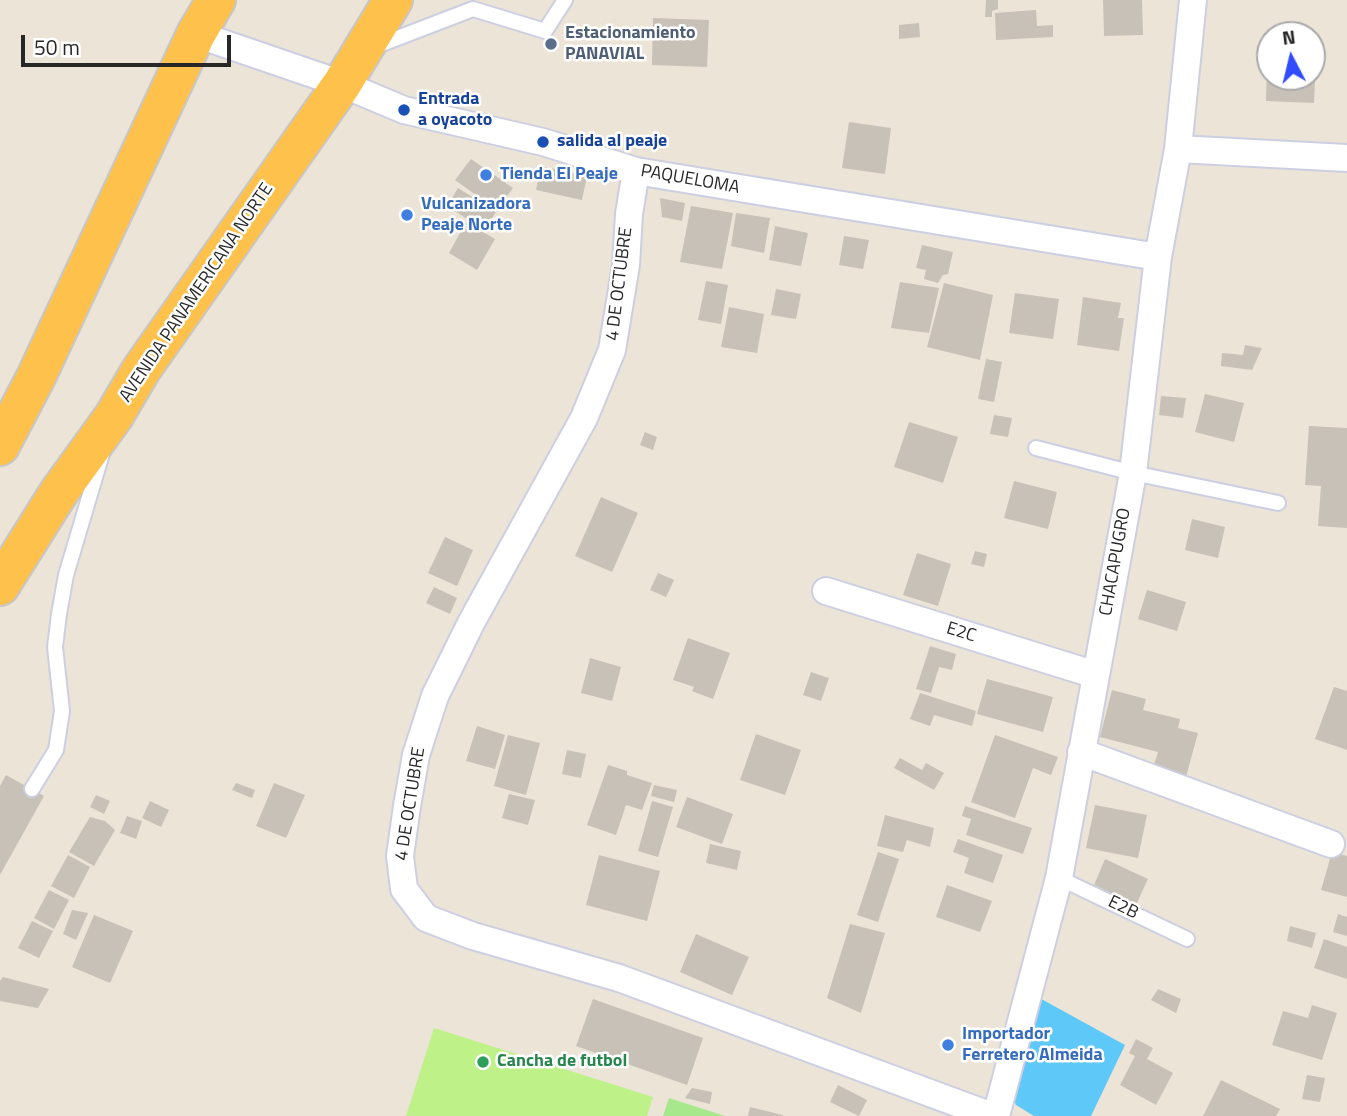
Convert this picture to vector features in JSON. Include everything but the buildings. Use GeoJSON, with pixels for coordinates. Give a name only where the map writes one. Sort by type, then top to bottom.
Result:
{"type":"FeatureCollection","features":[{"type":"Feature","properties":{"kind":"highway"},"geometry":{"type":"LineString","coordinates":[[0,446],[36,377],[196,34],[216,0]]}},
{"type":"Feature","properties":{"kind":"highway","name":"AVENIDA PANAMERICANA NORTE"},"geometry":{"type":"LineString","coordinates":[[0,586],[59,492],[114,416],[141,370],[351,68],[393,0]]}},
{"type":"Feature","properties":{"kind":"street","name":"CHACAPUGRO"},"geometry":{"type":"LineString","coordinates":[[994,1116],[1059,878],[1133,472],[1158,257],[1178,149],[1193,0]]}},
{"type":"Feature","properties":{"kind":"street","name":"PAQUELOMA"},"geometry":{"type":"LineString","coordinates":[[196,34],[351,68],[404,110],[543,142],[636,171],[1158,257]]}},
{"type":"Feature","properties":{"kind":"street"},"geometry":{"type":"LineString","coordinates":[[1178,149],[1347,158]]}},
{"type":"Feature","properties":{"kind":"street","name":"4 DE OCTUBRE"},"geometry":{"type":"LineString","coordinates":[[636,171],[629,214],[626,265],[612,350],[584,418],[471,623],[435,696],[416,755],[407,806],[400,856],[404,889],[426,918],[473,936],[619,978],[994,1116]]}},
{"type":"Feature","properties":{"kind":"street","name":"E2C"},"geometry":{"type":"LineString","coordinates":[[826,592],[1096,675]]}},
{"type":"Feature","properties":{"kind":"street"},"geometry":{"type":"LineString","coordinates":[[1082,752],[1331,844]]}},
{"type":"Feature","properties":{"kind":"lane"},"geometry":{"type":"LineString","coordinates":[[351,68],[473,9],[545,31],[565,0]]}},
{"type":"Feature","properties":{"kind":"lane"},"geometry":{"type":"LineString","coordinates":[[32,789],[56,750],[62,712],[55,647],[59,614],[66,575],[114,416]]}},
{"type":"Feature","properties":{"kind":"lane"},"geometry":{"type":"LineString","coordinates":[[1036,448],[1278,503]]}},
{"type":"Feature","properties":{"kind":"lane","name":"E2B"},"geometry":{"type":"LineString","coordinates":[[1059,878],[1187,939]]}},
{"type":"Feature","properties":{"kind":"green space","name":"Cancha de futbol"},"geometry":{"type":"Polygon","coordinates":[[[434,1028],[653,1097],[647,1116],[406,1116],[434,1028]]]}},
{"type":"Feature","properties":{"kind":"green space"},"geometry":{"type":"Polygon","coordinates":[[[669,1098],[725,1116],[663,1116],[669,1098]]]}},
{"type":"Feature","properties":{"kind":"water"},"geometry":{"type":"Polygon","coordinates":[[[1034,995],[1125,1045],[1091,1116],[1034,1116],[1016,1105],[1009,1085],[1034,995]]]}},
{"type":"Feature","properties":{"kind":"place","name":"Estacionamiento PANAVIAL"},"geometry":{"type":"Point","coordinates":[551,44]}},
{"type":"Feature","properties":{"kind":"place","name":"Entrada a oyacoto"},"geometry":{"type":"Point","coordinates":[404,110]}},
{"type":"Feature","properties":{"kind":"place","name":"salida al peaje"},"geometry":{"type":"Point","coordinates":[543,142]}},
{"type":"Feature","properties":{"kind":"place","name":"Tienda El Peaje"},"geometry":{"type":"Point","coordinates":[486,175]}},
{"type":"Feature","properties":{"kind":"place","name":"Vulcanizadora Peaje Norte"},"geometry":{"type":"Point","coordinates":[407,215]}},
{"type":"Feature","properties":{"kind":"place","name":"Importador Ferretero Almeida"},"geometry":{"type":"Point","coordinates":[948,1045]}},
{"type":"Feature","properties":{"kind":"place","name":"Cancha de futbol"},"geometry":{"type":"Point","coordinates":[483,1062]}}]}
